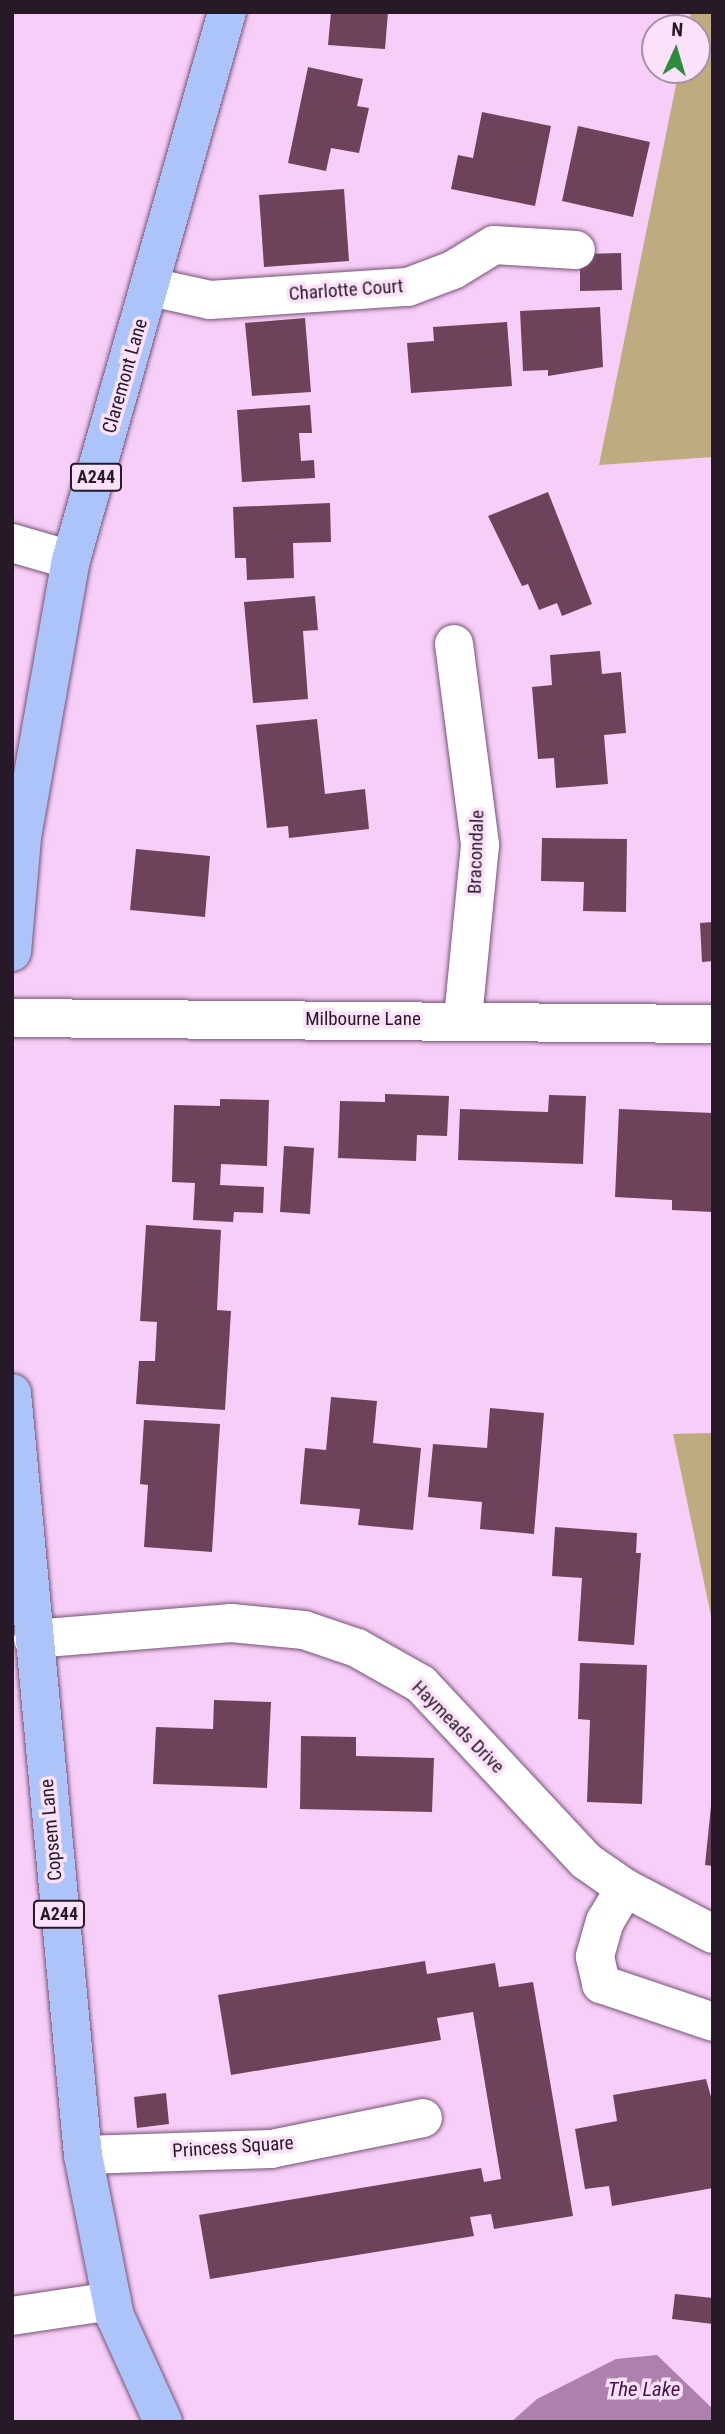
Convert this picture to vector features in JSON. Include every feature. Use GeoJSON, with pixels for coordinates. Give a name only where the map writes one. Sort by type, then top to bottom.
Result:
{"type":"FeatureCollection","features":[{"type":"Feature","properties":{"kind":"main road","name":"Claremont Lane"},"geometry":{"type":"LineString","coordinates":[[12,952],[14,909],[36,748],[71,561],[228,12]]}},
{"type":"Feature","properties":{"kind":"main road","name":"Copsem Lane"},"geometry":{"type":"LineString","coordinates":[[12,1393],[82,2155],[112,2301],[163,2422]]}},
{"type":"Feature","properties":{"kind":"street","name":"Charlotte Court"},"geometry":{"type":"LineString","coordinates":[[151,287],[210,300],[408,287],[453,270],[494,245],[576,250]]}},
{"type":"Feature","properties":{"kind":"street"},"geometry":{"type":"LineString","coordinates":[[12,543],[71,561]]}},
{"type":"Feature","properties":{"kind":"street","name":"Bracondale"},"geometry":{"type":"LineString","coordinates":[[454,643],[480,845],[463,1020]]}},
{"type":"Feature","properties":{"kind":"street","name":"Milbourne Lane"},"geometry":{"type":"LineString","coordinates":[[12,1018],[713,1024]]}},
{"type":"Feature","properties":{"kind":"street","name":"Haymeads Drive"},"geometry":{"type":"LineString","coordinates":[[33,1639],[231,1623],[304,1630],[357,1648],[421,1684],[586,1861],[625,1888],[713,1934]]}},
{"type":"Feature","properties":{"kind":"street"},"geometry":{"type":"LineString","coordinates":[[625,1888],[605,1921],[595,1957],[601,1984],[713,2022]]}},
{"type":"Feature","properties":{"kind":"street","name":"Princess Square"},"geometry":{"type":"LineString","coordinates":[[82,2155],[271,2149],[423,2118]]}},
{"type":"Feature","properties":{"kind":"street"},"geometry":{"type":"LineString","coordinates":[[12,2316],[112,2301]]}},
{"type":"Feature","properties":{"kind":"shaded area"},"geometry":{"type":"Polygon","coordinates":[[[713,12],[713,457],[599,465],[676,84],[711,84],[711,14],[691,14],[713,12]]]}},
{"type":"Feature","properties":{"kind":"shaded area"},"geometry":{"type":"Polygon","coordinates":[[[713,1433],[713,1625],[673,1434],[713,1433]]]}},
{"type":"Feature","properties":{"kind":"water","name":"The Lake"},"geometry":{"type":"Polygon","coordinates":[[[657,2355],[713,2409],[713,2422],[511,2422],[537,2399],[616,2359],[657,2355]]]}},
{"type":"Feature","properties":{"kind":"building"},"geometry":{"type":"Polygon","coordinates":[[[331,12],[388,12],[385,49],[328,45],[331,12]]]}},
{"type":"Feature","properties":{"kind":"building"},"geometry":{"type":"Polygon","coordinates":[[[308,67],[363,79],[357,106],[369,108],[359,153],[331,148],[326,171],[288,163],[308,67]]]}},
{"type":"Feature","properties":{"kind":"building"},"geometry":{"type":"Polygon","coordinates":[[[482,112],[551,126],[535,206],[451,189],[458,155],[473,158],[482,112]]]}},
{"type":"Feature","properties":{"kind":"building"},"geometry":{"type":"Polygon","coordinates":[[[578,126],[650,142],[633,217],[562,201],[578,126]]]}},
{"type":"Feature","properties":{"kind":"building"},"geometry":{"type":"Polygon","coordinates":[[[344,189],[349,261],[264,267],[259,195],[344,189]]]}},
{"type":"Feature","properties":{"kind":"building"},"geometry":{"type":"Polygon","coordinates":[[[621,253],[622,290],[580,291],[580,254],[621,253]]]}},
{"type":"Feature","properties":{"kind":"building"},"geometry":{"type":"Polygon","coordinates":[[[600,307],[603,367],[548,376],[548,370],[523,371],[520,311],[600,307]]]}},
{"type":"Feature","properties":{"kind":"building"},"geometry":{"type":"Polygon","coordinates":[[[305,318],[311,392],[252,396],[245,323],[305,318]]]}},
{"type":"Feature","properties":{"kind":"building"},"geometry":{"type":"Polygon","coordinates":[[[507,322],[512,386],[411,393],[407,343],[434,341],[433,327],[507,322]]]}},
{"type":"Feature","properties":{"kind":"building"},"geometry":{"type":"Polygon","coordinates":[[[310,405],[312,433],[299,433],[301,461],[314,460],[315,478],[242,482],[237,410],[310,405]]]}},
{"type":"Feature","properties":{"kind":"building"},"geometry":{"type":"Polygon","coordinates":[[[548,492],[592,604],[562,616],[557,603],[539,610],[528,584],[522,586],[488,516],[548,492]]]}},
{"type":"Feature","properties":{"kind":"building"},"geometry":{"type":"Polygon","coordinates":[[[330,503],[331,542],[293,543],[294,578],[247,580],[246,558],[235,558],[233,507],[330,503]]]}},
{"type":"Feature","properties":{"kind":"building"},"geometry":{"type":"Polygon","coordinates":[[[315,596],[318,630],[303,631],[308,699],[253,703],[244,602],[315,596]]]}},
{"type":"Feature","properties":{"kind":"building"},"geometry":{"type":"Polygon","coordinates":[[[600,651],[602,674],[621,672],[626,733],[604,735],[608,784],[556,788],[554,758],[538,759],[532,687],[552,685],[550,655],[600,651]]]}},
{"type":"Feature","properties":{"kind":"building"},"geometry":{"type":"Polygon","coordinates":[[[317,719],[325,794],[365,789],[369,829],[289,838],[288,826],[267,828],[256,725],[317,719]]]}},
{"type":"Feature","properties":{"kind":"building"},"geometry":{"type":"Polygon","coordinates":[[[542,838],[627,839],[626,912],[583,911],[584,882],[541,881],[542,838]]]}},
{"type":"Feature","properties":{"kind":"building"},"geometry":{"type":"Polygon","coordinates":[[[136,849],[210,856],[205,917],[130,910],[136,849]]]}},
{"type":"Feature","properties":{"kind":"building"},"geometry":{"type":"Polygon","coordinates":[[[713,922],[713,961],[702,962],[700,923],[713,922]]]}},
{"type":"Feature","properties":{"kind":"building"},"geometry":{"type":"Polygon","coordinates":[[[385,1094],[449,1096],[447,1136],[417,1135],[416,1161],[338,1158],[340,1101],[385,1102],[385,1094]]]}},
{"type":"Feature","properties":{"kind":"building"},"geometry":{"type":"Polygon","coordinates":[[[549,1095],[586,1096],[583,1164],[458,1160],[460,1109],[548,1112],[549,1095]]]}},
{"type":"Feature","properties":{"kind":"building"},"geometry":{"type":"Polygon","coordinates":[[[220,1099],[269,1100],[267,1166],[221,1164],[220,1185],[264,1187],[263,1213],[234,1212],[233,1222],[193,1220],[195,1183],[172,1182],[174,1105],[220,1106],[220,1099]]]}},
{"type":"Feature","properties":{"kind":"building"},"geometry":{"type":"Polygon","coordinates":[[[619,1109],[713,1113],[712,1212],[672,1210],[672,1200],[615,1197],[619,1109]]]}},
{"type":"Feature","properties":{"kind":"building"},"geometry":{"type":"Polygon","coordinates":[[[284,1146],[314,1148],[310,1214],[280,1212],[284,1146]]]}},
{"type":"Feature","properties":{"kind":"building"},"geometry":{"type":"Polygon","coordinates":[[[146,1225],[221,1230],[217,1310],[231,1311],[225,1410],[136,1404],[139,1361],[155,1361],[157,1322],[140,1321],[146,1225]]]}},
{"type":"Feature","properties":{"kind":"building"},"geometry":{"type":"Polygon","coordinates":[[[331,1397],[377,1401],[373,1443],[421,1448],[413,1530],[358,1525],[360,1509],[300,1504],[305,1448],[326,1450],[331,1397]]]}},
{"type":"Feature","properties":{"kind":"building"},"geometry":{"type":"Polygon","coordinates":[[[490,1408],[544,1413],[534,1534],[480,1529],[482,1502],[428,1497],[433,1444],[487,1448],[490,1408]]]}},
{"type":"Feature","properties":{"kind":"building"},"geometry":{"type":"Polygon","coordinates":[[[144,1420],[220,1424],[212,1552],[144,1547],[148,1485],[140,1484],[144,1420]]]}},
{"type":"Feature","properties":{"kind":"building"},"geometry":{"type":"Polygon","coordinates":[[[555,1527],[637,1533],[636,1553],[641,1553],[634,1645],[578,1641],[582,1578],[552,1576],[555,1527]]]}},
{"type":"Feature","properties":{"kind":"building"},"geometry":{"type":"Polygon","coordinates":[[[580,1663],[647,1665],[642,1804],[587,1802],[590,1720],[578,1719],[580,1663]]]}},
{"type":"Feature","properties":{"kind":"building"},"geometry":{"type":"Polygon","coordinates":[[[214,1700],[271,1702],[267,1788],[153,1784],[156,1727],[213,1729],[214,1700]]]}},
{"type":"Feature","properties":{"kind":"building"},"geometry":{"type":"Polygon","coordinates":[[[301,1736],[356,1737],[356,1756],[434,1758],[432,1812],[300,1809],[301,1736]]]}},
{"type":"Feature","properties":{"kind":"building"},"geometry":{"type":"Polygon","coordinates":[[[713,1806],[713,1866],[705,1865],[713,1806]]]}},
{"type":"Feature","properties":{"kind":"building"},"geometry":{"type":"Polygon","coordinates":[[[425,1961],[427,1974],[495,1963],[499,1987],[533,1982],[573,2216],[494,2229],[491,2214],[470,2217],[474,2236],[210,2279],[199,2215],[481,2168],[484,2182],[501,2179],[473,2012],[437,2018],[441,2040],[231,2075],[218,1995],[425,1961]]]}},
{"type":"Feature","properties":{"kind":"building"},"geometry":{"type":"Polygon","coordinates":[[[706,2079],[713,2104],[713,2188],[612,2206],[609,2186],[585,2189],[575,2129],[617,2121],[613,2095],[706,2079]]]}},
{"type":"Feature","properties":{"kind":"building"},"geometry":{"type":"Polygon","coordinates":[[[166,2093],[169,2124],[137,2128],[134,2097],[166,2093]]]}},
{"type":"Feature","properties":{"kind":"building"},"geometry":{"type":"Polygon","coordinates":[[[675,2294],[713,2298],[713,2324],[672,2319],[675,2294]]]}}]}
